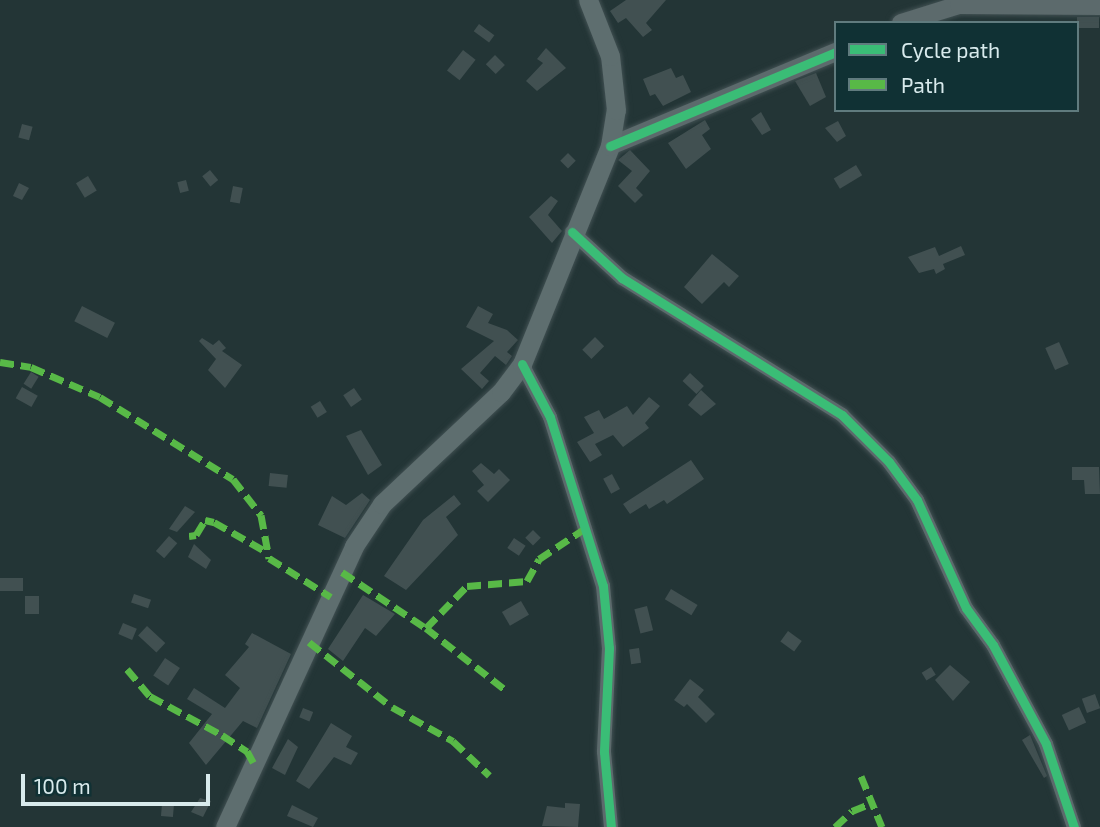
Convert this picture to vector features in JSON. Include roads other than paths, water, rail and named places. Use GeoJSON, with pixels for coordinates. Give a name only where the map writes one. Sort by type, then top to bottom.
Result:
{"type":"FeatureCollection","features":[{"type":"Feature","properties":{"kind":"main road"},"geometry":{"type":"LineString","coordinates":[[225,827],[354,546],[382,504],[501,392],[522,364],[572,232],[610,146],[616,85],[588,0]]}},
{"type":"Feature","properties":{"kind":"street"},"geometry":{"type":"LineString","coordinates":[[905,21],[936,4],[1028,2],[1100,6]]}},
{"type":"Feature","properties":{"kind":"street"},"geometry":{"type":"LineString","coordinates":[[610,146],[834,53]]}},
{"type":"Feature","properties":{"kind":"street"},"geometry":{"type":"LineString","coordinates":[[572,232],[622,278],[842,415],[888,462],[917,500],[966,608],[993,645],[1046,744],[1074,827]]}},
{"type":"Feature","properties":{"kind":"street"},"geometry":{"type":"LineString","coordinates":[[522,364],[550,417],[603,586],[609,648],[604,752],[611,827]]}}]}
